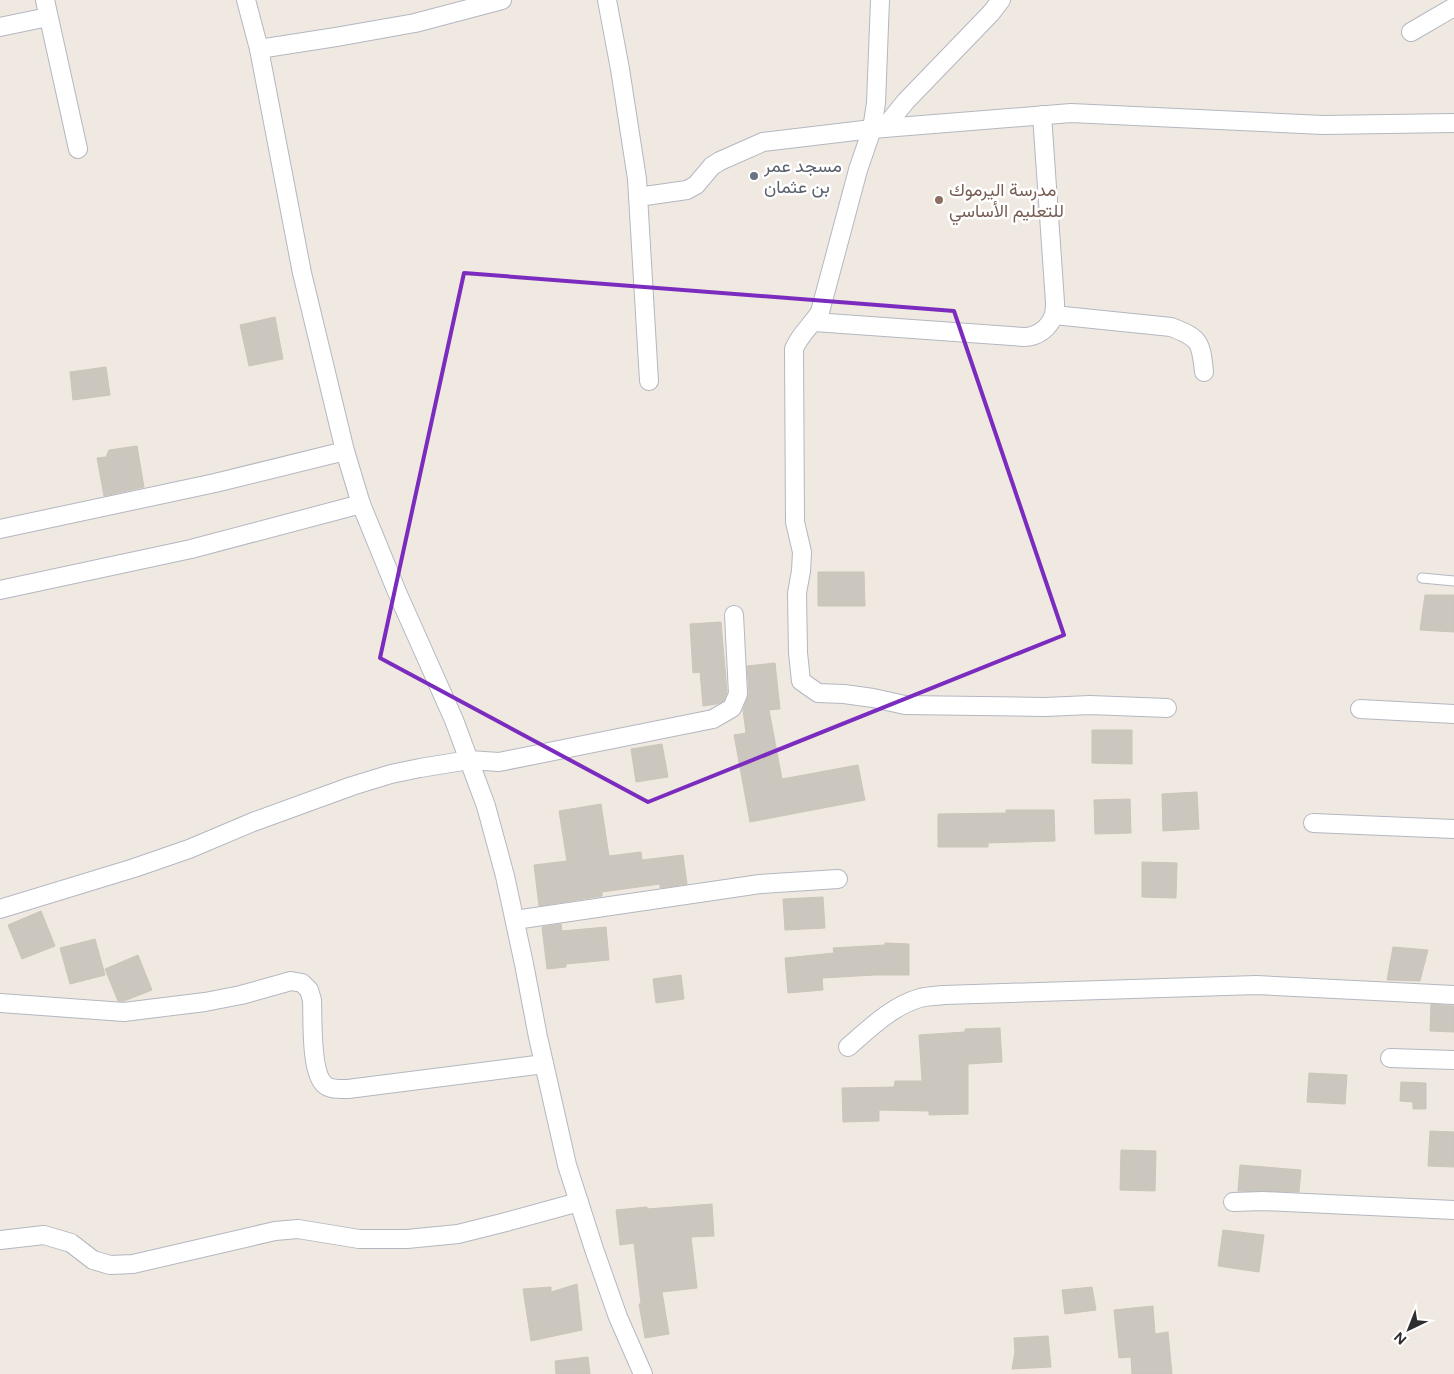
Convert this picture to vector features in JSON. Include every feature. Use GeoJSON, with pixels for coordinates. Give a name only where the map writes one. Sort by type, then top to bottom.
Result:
{"type":"FeatureCollection","features":[{"type":"Feature","properties":{"kind":"street"},"geometry":{"type":"LineString","coordinates":[[246,0],[259,49],[302,274],[345,451],[361,504],[397,592],[454,720],[486,806],[515,920],[544,1064],[567,1165],[618,1317],[643,1374]]}},
{"type":"Feature","properties":{"kind":"street"},"geometry":{"type":"LineString","coordinates":[[259,49],[415,23],[502,0]]}},
{"type":"Feature","properties":{"kind":"street"},"geometry":{"type":"LineString","coordinates":[[607,0],[637,178],[649,381]]}},
{"type":"Feature","properties":{"kind":"street"},"geometry":{"type":"LineString","coordinates":[[878,128],[876,103],[880,0]]}},
{"type":"Feature","properties":{"kind":"street"},"geometry":{"type":"LineString","coordinates":[[1001,0],[991,13],[878,128],[858,170],[820,312],[814,322],[797,340],[794,348],[795,522],[802,552],[802,571],[797,593],[798,653],[801,681],[818,693],[844,694],[905,705],[1044,707],[1090,705],[1167,708]]}},
{"type":"Feature","properties":{"kind":"street"},"geometry":{"type":"LineString","coordinates":[[1411,32],[1454,7]]}},
{"type":"Feature","properties":{"kind":"street"},"geometry":{"type":"LineString","coordinates":[[0,27],[46,9],[78,149]]}},
{"type":"Feature","properties":{"kind":"street"},"geometry":{"type":"LineString","coordinates":[[638,197],[687,190],[696,185],[712,166],[763,142],[878,128],[1071,113],[1323,125],[1454,123]]}},
{"type":"Feature","properties":{"kind":"street"},"geometry":{"type":"LineString","coordinates":[[814,322],[1024,337],[1032,337],[1040,333],[1054,314],[1055,302],[1042,114]]}},
{"type":"Feature","properties":{"kind":"street"},"geometry":{"type":"LineString","coordinates":[[1054,314],[1171,327],[1187,333],[1196,339],[1202,349],[1204,372]]}},
{"type":"Feature","properties":{"kind":"street"},"geometry":{"type":"LineString","coordinates":[[0,529],[197,487],[345,451]]}},
{"type":"Feature","properties":{"kind":"street"},"geometry":{"type":"LineString","coordinates":[[0,590],[192,549],[361,504]]}},
{"type":"Feature","properties":{"kind":"street"},"geometry":{"type":"LineString","coordinates":[[0,910],[180,852],[253,822],[352,786],[420,768],[469,760],[499,762],[713,718],[732,708],[738,694],[734,616]]}},
{"type":"Feature","properties":{"kind":"street"},"geometry":{"type":"LineString","coordinates":[[1360,709],[1454,714]]}},
{"type":"Feature","properties":{"kind":"street"},"geometry":{"type":"LineString","coordinates":[[1313,823],[1454,829]]}},
{"type":"Feature","properties":{"kind":"street"},"geometry":{"type":"LineString","coordinates":[[515,920],[760,884],[838,879]]}},
{"type":"Feature","properties":{"kind":"street"},"geometry":{"type":"LineString","coordinates":[[0,1003],[124,1012],[205,1002],[241,996],[291,982],[302,983],[309,990],[312,1000],[314,1063],[318,1075],[325,1085],[335,1089],[348,1089],[544,1064]]}},
{"type":"Feature","properties":{"kind":"street"},"geometry":{"type":"LineString","coordinates":[[848,1047],[903,1004],[921,997],[944,995],[1256,985],[1454,996]]}},
{"type":"Feature","properties":{"kind":"street"},"geometry":{"type":"LineString","coordinates":[[1390,1058],[1454,1060]]}},
{"type":"Feature","properties":{"kind":"street"},"geometry":{"type":"LineString","coordinates":[[0,1240],[44,1235],[71,1243],[93,1260],[110,1266],[133,1264],[275,1231],[298,1229],[359,1239],[407,1239],[458,1234],[579,1202]]}},
{"type":"Feature","properties":{"kind":"street"},"geometry":{"type":"LineString","coordinates":[[1233,1202],[1454,1210]]}},
{"type":"Feature","properties":{"kind":"lane"},"geometry":{"type":"LineString","coordinates":[[1422,578],[1454,581]]}},
{"type":"Feature","properties":{"kind":"highlighted area"},"geometry":{"type":"Polygon","coordinates":[[[464,273],[954,311],[1064,635],[648,802],[380,658],[464,273]]]}},
{"type":"Feature","properties":{"kind":"building"},"geometry":{"type":"Polygon","coordinates":[[[275,317],[283,359],[249,366],[240,325],[275,317]]]}},
{"type":"Feature","properties":{"kind":"building"},"geometry":{"type":"Polygon","coordinates":[[[106,367],[110,395],[73,400],[70,372],[106,367]]]}},
{"type":"Feature","properties":{"kind":"building"},"geometry":{"type":"Polygon","coordinates":[[[137,446],[144,487],[104,496],[97,458],[106,457],[109,450],[137,446]]]}},
{"type":"Feature","properties":{"kind":"building"},"geometry":{"type":"Polygon","coordinates":[[[818,572],[864,572],[865,606],[818,606],[818,572]]]}},
{"type":"Feature","properties":{"kind":"building"},"geometry":{"type":"Polygon","coordinates":[[[1425,595],[1454,595],[1454,632],[1420,630],[1425,595]]]}},
{"type":"Feature","properties":{"kind":"building"},"geometry":{"type":"Polygon","coordinates":[[[721,622],[727,692],[724,701],[703,706],[700,672],[693,673],[690,624],[721,622]]]}},
{"type":"Feature","properties":{"kind":"building"},"geometry":{"type":"Polygon","coordinates":[[[775,663],[780,709],[769,710],[782,779],[858,765],[865,800],[750,822],[734,735],[746,733],[743,710],[749,694],[747,666],[775,663]]]}},
{"type":"Feature","properties":{"kind":"building"},"geometry":{"type":"Polygon","coordinates":[[[1092,730],[1132,730],[1132,764],[1092,763],[1092,730]]]}},
{"type":"Feature","properties":{"kind":"building"},"geometry":{"type":"Polygon","coordinates":[[[662,744],[668,777],[636,782],[631,749],[662,744]]]}},
{"type":"Feature","properties":{"kind":"building"},"geometry":{"type":"Polygon","coordinates":[[[1197,792],[1199,829],[1163,831],[1162,794],[1197,792]]]}},
{"type":"Feature","properties":{"kind":"building"},"geometry":{"type":"Polygon","coordinates":[[[1130,799],[1131,833],[1095,834],[1094,800],[1130,799]]]}},
{"type":"Feature","properties":{"kind":"building"},"geometry":{"type":"Polygon","coordinates":[[[601,804],[609,856],[641,852],[642,860],[683,855],[687,884],[660,888],[660,884],[602,892],[602,896],[539,906],[534,865],[567,861],[559,811],[601,804]]]}},
{"type":"Feature","properties":{"kind":"building"},"geometry":{"type":"Polygon","coordinates":[[[1006,810],[1054,810],[1055,841],[988,843],[988,847],[938,847],[938,814],[1006,813],[1006,810]]]}},
{"type":"Feature","properties":{"kind":"building"},"geometry":{"type":"Polygon","coordinates":[[[1142,862],[1177,863],[1176,898],[1142,897],[1142,862]]]}},
{"type":"Feature","properties":{"kind":"building"},"geometry":{"type":"Polygon","coordinates":[[[823,897],[825,928],[785,930],[783,899],[823,897]]]}},
{"type":"Feature","properties":{"kind":"building"},"geometry":{"type":"Polygon","coordinates":[[[41,911],[55,946],[22,959],[8,925],[41,911]]]}},
{"type":"Feature","properties":{"kind":"building"},"geometry":{"type":"Polygon","coordinates":[[[561,924],[562,931],[606,927],[609,960],[566,964],[566,967],[547,969],[542,927],[561,924]]]}},
{"type":"Feature","properties":{"kind":"building"},"geometry":{"type":"Polygon","coordinates":[[[95,939],[105,975],[70,984],[60,948],[95,939]]]}},
{"type":"Feature","properties":{"kind":"building"},"geometry":{"type":"Polygon","coordinates":[[[885,943],[909,944],[909,975],[822,978],[823,990],[788,993],[785,958],[834,953],[833,948],[885,945],[885,943]]]}},
{"type":"Feature","properties":{"kind":"building"},"geometry":{"type":"Polygon","coordinates":[[[1393,947],[1428,950],[1420,981],[1387,980],[1393,947]]]}},
{"type":"Feature","properties":{"kind":"building"},"geometry":{"type":"Polygon","coordinates":[[[138,955],[152,990],[124,1001],[118,1001],[105,969],[138,955]]]}},
{"type":"Feature","properties":{"kind":"building"},"geometry":{"type":"Polygon","coordinates":[[[681,975],[684,999],[656,1003],[653,979],[681,975]]]}},
{"type":"Feature","properties":{"kind":"building"},"geometry":{"type":"Polygon","coordinates":[[[1431,1004],[1454,1006],[1454,1032],[1430,1031],[1431,1004]]]}},
{"type":"Feature","properties":{"kind":"building"},"geometry":{"type":"Polygon","coordinates":[[[1000,1028],[1002,1062],[968,1064],[968,1114],[929,1115],[929,1111],[879,1110],[879,1121],[843,1122],[842,1088],[894,1087],[895,1081],[922,1081],[919,1035],[965,1032],[965,1029],[1000,1028]]]}},
{"type":"Feature","properties":{"kind":"building"},"geometry":{"type":"Polygon","coordinates":[[[1309,1073],[1347,1075],[1345,1104],[1307,1102],[1309,1073]]]}},
{"type":"Feature","properties":{"kind":"building"},"geometry":{"type":"Polygon","coordinates":[[[1401,1082],[1426,1083],[1426,1109],[1413,1109],[1413,1102],[1400,1101],[1401,1082]]]}},
{"type":"Feature","properties":{"kind":"building"},"geometry":{"type":"Polygon","coordinates":[[[1430,1131],[1454,1132],[1454,1167],[1428,1166],[1430,1131]]]}},
{"type":"Feature","properties":{"kind":"building"},"geometry":{"type":"Polygon","coordinates":[[[1121,1150],[1156,1151],[1155,1191],[1120,1190],[1121,1150]]]}},
{"type":"Feature","properties":{"kind":"building"},"geometry":{"type":"Polygon","coordinates":[[[1240,1165],[1301,1170],[1299,1192],[1238,1191],[1240,1165]]]}},
{"type":"Feature","properties":{"kind":"building"},"geometry":{"type":"Polygon","coordinates":[[[712,1204],[714,1236],[691,1237],[697,1288],[662,1292],[669,1334],[645,1338],[639,1304],[641,1304],[634,1243],[620,1245],[616,1210],[712,1204]]]}},
{"type":"Feature","properties":{"kind":"building"},"geometry":{"type":"Polygon","coordinates":[[[1223,1230],[1264,1235],[1259,1272],[1218,1266],[1223,1230]]]}},
{"type":"Feature","properties":{"kind":"building"},"geometry":{"type":"Polygon","coordinates":[[[577,1284],[582,1330],[531,1341],[523,1289],[551,1287],[551,1292],[577,1284]]]}},
{"type":"Feature","properties":{"kind":"building"},"geometry":{"type":"Polygon","coordinates":[[[1092,1287],[1096,1310],[1065,1314],[1062,1290],[1092,1287]]]}},
{"type":"Feature","properties":{"kind":"building"},"geometry":{"type":"Polygon","coordinates":[[[1153,1306],[1155,1334],[1168,1332],[1172,1374],[1132,1374],[1131,1357],[1119,1358],[1114,1310],[1153,1306]]]}},
{"type":"Feature","properties":{"kind":"building"},"geometry":{"type":"Polygon","coordinates":[[[1048,1336],[1051,1367],[1012,1369],[1015,1352],[1014,1338],[1048,1336]]]}},
{"type":"Feature","properties":{"kind":"building"},"geometry":{"type":"Polygon","coordinates":[[[588,1357],[590,1374],[556,1374],[555,1361],[588,1357]]]}},
{"type":"Feature","properties":{"kind":"place","name":"مسجد عمر بن عثمان"},"geometry":{"type":"Point","coordinates":[754,176]}},
{"type":"Feature","properties":{"kind":"place","name":"مدرسة اليرموك للتعليم الأساسي"},"geometry":{"type":"Point","coordinates":[939,200]}}]}
